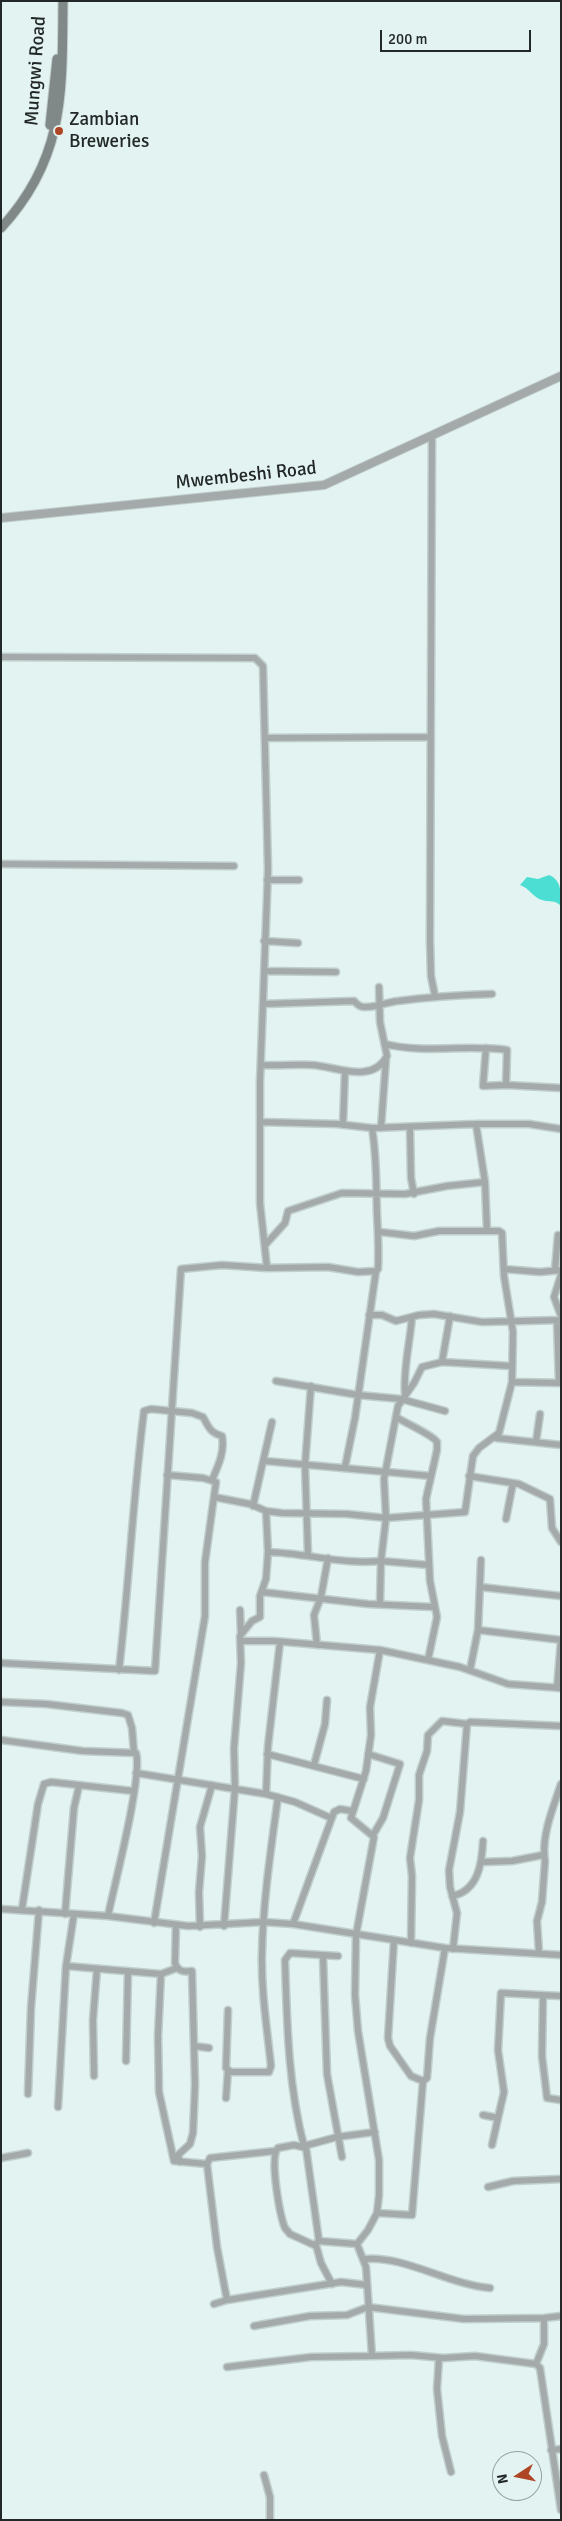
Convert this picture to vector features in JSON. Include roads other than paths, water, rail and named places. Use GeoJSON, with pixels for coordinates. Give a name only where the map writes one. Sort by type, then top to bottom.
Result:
{"type":"FeatureCollection","features":[{"type":"Feature","properties":{"kind":"main road","name":"Mungwi Road"},"geometry":{"type":"LineString","coordinates":[[1,220],[20,197],[40,158],[48,134],[58,93],[57,1]]}},
{"type":"Feature","properties":{"kind":"main road","name":"Mungwi Road"},"geometry":{"type":"LineString","coordinates":[[1,228],[23,202],[42,168],[53,137],[58,93],[63,1]]}},
{"type":"Feature","properties":{"kind":"street","name":"Mwembeshi Road"},"geometry":{"type":"LineString","coordinates":[[1,518],[227,494],[313,488],[334,481],[432,437],[561,376]]}},
{"type":"Feature","properties":{"kind":"street"},"geometry":{"type":"LineString","coordinates":[[432,437],[430,939],[431,976],[435,996]]}},
{"type":"Feature","properties":{"kind":"street"},"geometry":{"type":"LineString","coordinates":[[1,657],[255,658],[263,666],[266,738],[267,880],[261,1065],[260,1216],[266,1244],[267,1268]]}},
{"type":"Feature","properties":{"kind":"street"},"geometry":{"type":"LineString","coordinates":[[266,738],[430,737]]}},
{"type":"Feature","properties":{"kind":"street"},"geometry":{"type":"LineString","coordinates":[[1,864],[234,866]]}},
{"type":"Feature","properties":{"kind":"street"},"geometry":{"type":"LineString","coordinates":[[267,880],[299,880]]}},
{"type":"Feature","properties":{"kind":"street"},"geometry":{"type":"LineString","coordinates":[[264,941],[298,943]]}},
{"type":"Feature","properties":{"kind":"street"},"geometry":{"type":"LineString","coordinates":[[264,971],[336,972]]}},
{"type":"Feature","properties":{"kind":"street"},"geometry":{"type":"LineString","coordinates":[[379,987],[386,1058],[381,1128]]}},
{"type":"Feature","properties":{"kind":"street"},"geometry":{"type":"LineString","coordinates":[[263,1004],[354,1002],[366,1007],[435,996],[492,994]]}},
{"type":"Feature","properties":{"kind":"street"},"geometry":{"type":"LineString","coordinates":[[385,1044],[423,1048],[464,1046],[508,1052],[506,1085]]}},
{"type":"Feature","properties":{"kind":"street"},"geometry":{"type":"LineString","coordinates":[[486,1048],[483,1086],[506,1085],[561,1088]]}},
{"type":"Feature","properties":{"kind":"street"},"geometry":{"type":"LineString","coordinates":[[261,1065],[328,1066],[344,1071],[368,1071],[374,1069],[386,1058]]}},
{"type":"Feature","properties":{"kind":"street"},"geometry":{"type":"LineString","coordinates":[[343,1125],[344,1071]]}},
{"type":"Feature","properties":{"kind":"street"},"geometry":{"type":"LineString","coordinates":[[260,1122],[372,1128],[528,1124],[561,1129]]}},
{"type":"Feature","properties":{"kind":"street"},"geometry":{"type":"LineString","coordinates":[[476,1124],[485,1182],[488,1231]]}},
{"type":"Feature","properties":{"kind":"street"},"geometry":{"type":"LineString","coordinates":[[345,1467],[358,1395],[376,1271],[378,1269],[380,1232],[376,1146],[372,1128]]}},
{"type":"Feature","properties":{"kind":"street"},"geometry":{"type":"LineString","coordinates":[[410,1128],[411,1178],[414,1194]]}},
{"type":"Feature","properties":{"kind":"street"},"geometry":{"type":"LineString","coordinates":[[266,1244],[285,1223],[288,1211],[342,1193],[377,1195],[414,1194],[447,1186],[485,1182]]}},
{"type":"Feature","properties":{"kind":"street"},"geometry":{"type":"LineString","coordinates":[[214,1497],[266,1511],[386,1518],[465,1512],[469,1476],[476,1451],[496,1438],[503,1423],[512,1382],[513,1323],[504,1269],[502,1231],[439,1231],[414,1236],[380,1232]]}},
{"type":"Feature","properties":{"kind":"street"},"geometry":{"type":"LineString","coordinates":[[512,1382],[560,1383],[559,1319],[554,1297],[559,1272],[558,1235]]}},
{"type":"Feature","properties":{"kind":"street"},"geometry":{"type":"LineString","coordinates":[[1,1663],[155,1671],[181,1269],[222,1265],[267,1268],[328,1267],[358,1272],[376,1271]]}},
{"type":"Feature","properties":{"kind":"street"},"geometry":{"type":"LineString","coordinates":[[504,1269],[559,1272]]}},
{"type":"Feature","properties":{"kind":"street"},"geometry":{"type":"LineString","coordinates":[[369,1315],[382,1315],[396,1321],[434,1314],[482,1322],[513,1323],[559,1319]]}},
{"type":"Feature","properties":{"kind":"street"},"geometry":{"type":"LineString","coordinates":[[442,1362],[450,1316]]}},
{"type":"Feature","properties":{"kind":"street"},"geometry":{"type":"LineString","coordinates":[[380,1604],[381,1561],[386,1518],[386,1472],[396,1417],[403,1396],[404,1375],[410,1348],[412,1317]]}},
{"type":"Feature","properties":{"kind":"street"},"geometry":{"type":"LineString","coordinates":[[403,1396],[414,1383],[422,1367],[442,1362],[511,1366]]}},
{"type":"Feature","properties":{"kind":"street"},"geometry":{"type":"LineString","coordinates":[[276,1381],[358,1395],[403,1396],[445,1411]]}},
{"type":"Feature","properties":{"kind":"street"},"geometry":{"type":"LineString","coordinates":[[308,1555],[305,1465],[311,1386]]}},
{"type":"Feature","properties":{"kind":"street"},"geometry":{"type":"LineString","coordinates":[[119,1670],[144,1411],[151,1409],[192,1413],[203,1417],[211,1433],[222,1436],[221,1461],[212,1480]]}},
{"type":"Feature","properties":{"kind":"street"},"geometry":{"type":"LineString","coordinates":[[536,1442],[540,1414]]}},
{"type":"Feature","properties":{"kind":"street"},"geometry":{"type":"LineString","coordinates":[[396,1417],[435,1438],[437,1450],[426,1499],[430,1565],[434,1607],[437,1618],[428,1660]]}},
{"type":"Feature","properties":{"kind":"street"},"geometry":{"type":"LineString","coordinates":[[253,1506],[265,1461],[272,1422]]}},
{"type":"Feature","properties":{"kind":"street"},"geometry":{"type":"LineString","coordinates":[[496,1438],[561,1445]]}},
{"type":"Feature","properties":{"kind":"street"},"geometry":{"type":"LineString","coordinates":[[265,1461],[431,1476]]}},
{"type":"Feature","properties":{"kind":"street"},"geometry":{"type":"LineString","coordinates":[[154,1923],[205,1616],[204,1562],[216,1482],[167,1475]]}},
{"type":"Feature","properties":{"kind":"street"},"geometry":{"type":"LineString","coordinates":[[469,1476],[513,1483],[550,1499],[552,1528],[561,1542]]}},
{"type":"Feature","properties":{"kind":"street"},"geometry":{"type":"LineString","coordinates":[[506,1518],[513,1483]]}},
{"type":"Feature","properties":{"kind":"street"},"geometry":{"type":"LineString","coordinates":[[241,1638],[252,1621],[260,1617],[260,1596],[266,1579],[268,1552],[266,1511]]}},
{"type":"Feature","properties":{"kind":"street"},"geometry":{"type":"LineString","coordinates":[[268,1552],[308,1555],[352,1562],[381,1561],[430,1565]]}},
{"type":"Feature","properties":{"kind":"street"},"geometry":{"type":"LineString","coordinates":[[316,1645],[314,1615],[321,1597],[328,1558]]}},
{"type":"Feature","properties":{"kind":"street"},"geometry":{"type":"LineString","coordinates":[[470,1670],[478,1630],[481,1560]]}},
{"type":"Feature","properties":{"kind":"street"},"geometry":{"type":"LineString","coordinates":[[480,1586],[561,1596]]}},
{"type":"Feature","properties":{"kind":"street"},"geometry":{"type":"LineString","coordinates":[[262,1592],[380,1604],[434,1607]]}},
{"type":"Feature","properties":{"kind":"street"},"geometry":{"type":"LineString","coordinates":[[224,1926],[235,1788],[234,1748],[236,1698],[240,1677],[240,1610]]}},
{"type":"Feature","properties":{"kind":"street"},"geometry":{"type":"LineString","coordinates":[[241,1638],[380,1650],[470,1670],[508,1684],[559,1688],[561,1640],[478,1630]]}},
{"type":"Feature","properties":{"kind":"street"},"geometry":{"type":"LineString","coordinates":[[266,1794],[267,1754],[280,1642]]}},
{"type":"Feature","properties":{"kind":"street"},"geometry":{"type":"LineString","coordinates":[[373,1834],[352,1821],[352,1811],[364,1779],[368,1754],[370,1707],[380,1650]]}},
{"type":"Feature","properties":{"kind":"street"},"geometry":{"type":"LineString","coordinates":[[314,1765],[325,1724],[327,1700]]}},
{"type":"Feature","properties":{"kind":"street"},"geometry":{"type":"LineString","coordinates":[[1,1702],[46,1704],[128,1715],[132,1728],[134,1752],[137,1758],[136,1773],[108,1916]]}},
{"type":"Feature","properties":{"kind":"street"},"geometry":{"type":"LineString","coordinates":[[411,1943],[412,1876],[410,1858],[419,1800],[419,1775],[427,1751],[428,1735],[442,1721],[467,1724],[470,1722],[561,1726]]}},
{"type":"Feature","properties":{"kind":"street"},"geometry":{"type":"LineString","coordinates":[[453,1949],[457,1913],[448,1870],[460,1812],[467,1724]]}},
{"type":"Feature","properties":{"kind":"street"},"geometry":{"type":"LineString","coordinates":[[1,1740],[84,1751],[134,1752]]}},
{"type":"Feature","properties":{"kind":"street"},"geometry":{"type":"LineString","coordinates":[[267,1754],[364,1779]]}},
{"type":"Feature","properties":{"kind":"street"},"geometry":{"type":"LineString","coordinates":[[357,2244],[368,2230],[376,2213],[380,2185],[375,2132],[356,2016],[356,1935],[374,1841],[373,1834],[383,1818],[400,1764],[368,1754]]}},
{"type":"Feature","properties":{"kind":"street"},"geometry":{"type":"LineString","coordinates":[[136,1773],[266,1794],[331,1818]]}},
{"type":"Feature","properties":{"kind":"street"},"geometry":{"type":"LineString","coordinates":[[22,1909],[43,1786],[51,1782],[133,1791]]}},
{"type":"Feature","properties":{"kind":"street"},"geometry":{"type":"LineString","coordinates":[[539,1952],[537,1921],[542,1902],[548,1824],[561,1784]]}},
{"type":"Feature","properties":{"kind":"street"},"geometry":{"type":"LineString","coordinates":[[200,1927],[199,1892],[202,1856],[200,1827],[212,1785]]}},
{"type":"Feature","properties":{"kind":"street"},"geometry":{"type":"LineString","coordinates":[[66,1914],[74,1808],[79,1786]]}},
{"type":"Feature","properties":{"kind":"street"},"geometry":{"type":"LineString","coordinates":[[228,2070],[270,2070],[262,1983],[264,1922],[278,1797]]}},
{"type":"Feature","properties":{"kind":"street"},"geometry":{"type":"LineString","coordinates":[[294,1924],[331,1818],[337,1809],[352,1811]]}},
{"type":"Feature","properties":{"kind":"street"},"geometry":{"type":"LineString","coordinates":[[452,1896],[461,1894],[469,1889],[482,1862],[483,1841]]}},
{"type":"Feature","properties":{"kind":"street"},"geometry":{"type":"LineString","coordinates":[[482,1862],[544,1859]]}},
{"type":"Feature","properties":{"kind":"street"},"geometry":{"type":"LineString","coordinates":[[1,1909],[40,1910],[66,1914],[108,1916],[200,1927],[264,1922],[294,1924],[453,1949],[539,1952],[561,1955]]}},
{"type":"Feature","properties":{"kind":"street"},"geometry":{"type":"LineString","coordinates":[[28,2094],[31,2008],[40,1910]]}},
{"type":"Feature","properties":{"kind":"street"},"geometry":{"type":"LineString","coordinates":[[58,2107],[66,1966],[74,1914]]}},
{"type":"Feature","properties":{"kind":"street"},"geometry":{"type":"LineString","coordinates":[[176,1925],[177,1968],[181,1972],[192,1971],[195,2085],[193,2133],[190,2144],[178,2155],[180,2162]]}},
{"type":"Feature","properties":{"kind":"street"},"geometry":{"type":"LineString","coordinates":[[394,1940],[388,2038],[390,2046],[411,2076],[424,2081]]}},
{"type":"Feature","properties":{"kind":"street"},"geometry":{"type":"LineString","coordinates":[[376,2213],[412,2215],[424,2081],[427,2078],[430,2038],[445,1948]]}},
{"type":"Feature","properties":{"kind":"street"},"geometry":{"type":"LineString","coordinates":[[332,2284],[321,2262],[308,2157],[294,2109],[287,2046],[285,1960],[290,1953],[338,1956]]}},
{"type":"Feature","properties":{"kind":"street"},"geometry":{"type":"LineString","coordinates":[[322,1956],[327,2074],[342,2157]]}},
{"type":"Feature","properties":{"kind":"street"},"geometry":{"type":"LineString","coordinates":[[66,1966],[161,1974],[177,1968]]}},
{"type":"Feature","properties":{"kind":"street"},"geometry":{"type":"LineString","coordinates":[[94,2076],[93,2020],[97,1969]]}},
{"type":"Feature","properties":{"kind":"street"},"geometry":{"type":"LineString","coordinates":[[126,2061],[128,1971]]}},
{"type":"Feature","properties":{"kind":"street"},"geometry":{"type":"LineString","coordinates":[[161,1974],[158,2036],[159,2092],[174,2161],[207,2164]]}},
{"type":"Feature","properties":{"kind":"street"},"geometry":{"type":"LineString","coordinates":[[492,2145],[504,2092],[498,2063],[500,1996],[505,1992],[561,1996]]}},
{"type":"Feature","properties":{"kind":"street"},"geometry":{"type":"LineString","coordinates":[[543,1996],[542,2056],[546,2098],[561,2100]]}},
{"type":"Feature","properties":{"kind":"street"},"geometry":{"type":"LineString","coordinates":[[226,2098],[228,2010]]}},
{"type":"Feature","properties":{"kind":"street"},"geometry":{"type":"LineString","coordinates":[[194,2046],[209,2048]]}},
{"type":"Feature","properties":{"kind":"street"},"geometry":{"type":"LineString","coordinates":[[483,2115],[498,2118]]}},
{"type":"Feature","properties":{"kind":"street"},"geometry":{"type":"LineString","coordinates":[[227,2300],[217,2247],[207,2164],[210,2158],[275,2151],[288,2146],[304,2146],[337,2137],[375,2132]]}},
{"type":"Feature","properties":{"kind":"street"},"geometry":{"type":"LineString","coordinates":[[275,2151],[275,2172],[282,2222],[290,2234],[318,2243],[357,2244]]}},
{"type":"Feature","properties":{"kind":"street"},"geometry":{"type":"LineString","coordinates":[[1,2158],[28,2153]]}},
{"type":"Feature","properties":{"kind":"street"},"geometry":{"type":"LineString","coordinates":[[488,2186],[513,2181],[561,2179]]}},
{"type":"Feature","properties":{"kind":"street"},"geometry":{"type":"LineString","coordinates":[[357,2244],[365,2259],[372,2356]]}},
{"type":"Feature","properties":{"kind":"street"},"geometry":{"type":"LineString","coordinates":[[365,2259],[390,2260],[475,2287],[490,2288]]}},
{"type":"Feature","properties":{"kind":"street"},"geometry":{"type":"LineString","coordinates":[[214,2304],[227,2300],[341,2282],[367,2285]]}},
{"type":"Feature","properties":{"kind":"street"},"geometry":{"type":"LineString","coordinates":[[254,2326],[310,2316],[347,2315],[368,2307],[464,2319],[561,2316]]}},
{"type":"Feature","properties":{"kind":"street"},"geometry":{"type":"LineString","coordinates":[[536,2364],[544,2344],[544,2318]]}},
{"type":"Feature","properties":{"kind":"street"},"geometry":{"type":"LineString","coordinates":[[227,2368],[311,2357],[411,2355],[439,2358],[475,2356],[536,2364],[540,2368],[561,2510]]}},
{"type":"Feature","properties":{"kind":"street"},"geometry":{"type":"LineString","coordinates":[[439,2358],[437,2389],[442,2436],[451,2472]]}},
{"type":"Feature","properties":{"kind":"street"},"geometry":{"type":"LineString","coordinates":[[551,2450],[561,2449]]}},
{"type":"Feature","properties":{"kind":"street"},"geometry":{"type":"LineString","coordinates":[[264,2476],[270,2497],[270,2520]]}},
{"type":"Feature","properties":{"kind":"water"},"geometry":{"type":"Polygon","coordinates":[[[549,875],[559,884],[561,906],[554,902],[539,899],[520,885],[527,877],[538,879],[549,875]]]}},
{"type":"Feature","properties":{"kind":"place","name":"Zambian Breweries"},"geometry":{"type":"Point","coordinates":[59,131]}}]}
